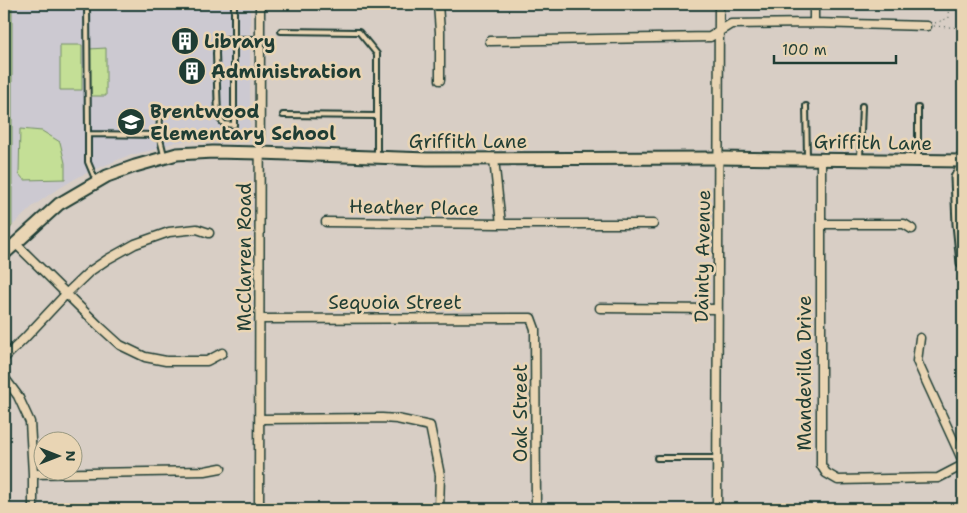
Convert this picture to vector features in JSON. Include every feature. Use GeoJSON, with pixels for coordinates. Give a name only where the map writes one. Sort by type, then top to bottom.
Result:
{"type":"FeatureCollection","features":[{"type":"Feature","properties":{"kind":"street","name":"McClarren Road"},"geometry":{"type":"LineString","coordinates":[[260,4],[260,509]]}},
{"type":"Feature","properties":{"kind":"street"},"geometry":{"type":"LineString","coordinates":[[438,4],[440,80]]}},
{"type":"Feature","properties":{"kind":"street","name":"Dainty Avenue"},"geometry":{"type":"LineString","coordinates":[[717,509],[719,4]]}},
{"type":"Feature","properties":{"kind":"street"},"geometry":{"type":"LineString","coordinates":[[814,4],[814,23]]}},
{"type":"Feature","properties":{"kind":"street"},"geometry":{"type":"LineString","coordinates":[[490,41],[710,37],[731,24],[814,23],[927,26]]}},
{"type":"Feature","properties":{"kind":"street","name":"Griffith Lane"},"geometry":{"type":"LineString","coordinates":[[4,254],[59,204],[96,182],[135,166],[177,154],[212,152],[427,159],[719,158],[963,161]]}},
{"type":"Feature","properties":{"kind":"street","name":"Heather Place"},"geometry":{"type":"LineString","coordinates":[[494,159],[501,224]]}},
{"type":"Feature","properties":{"kind":"street","name":"Mandevilla Drive"},"geometry":{"type":"LineString","coordinates":[[821,159],[821,465],[826,474],[838,480],[938,478],[963,465]]}},
{"type":"Feature","properties":{"kind":"street"},"geometry":{"type":"LineString","coordinates":[[963,166],[958,178],[959,224],[963,263]]}},
{"type":"Feature","properties":{"kind":"street","name":"Heather Place"},"geometry":{"type":"LineString","coordinates":[[326,222],[653,224]]}},
{"type":"Feature","properties":{"kind":"street"},"geometry":{"type":"LineString","coordinates":[[821,224],[904,224],[912,229]]}},
{"type":"Feature","properties":{"kind":"street"},"geometry":{"type":"LineString","coordinates":[[4,358],[89,272],[108,259],[135,244],[169,232],[197,229],[209,233]]}},
{"type":"Feature","properties":{"kind":"street"},"geometry":{"type":"LineString","coordinates":[[15,243],[120,345],[145,357],[166,361],[207,361],[222,353]]}},
{"type":"Feature","properties":{"kind":"street"},"geometry":{"type":"LineString","coordinates":[[600,308],[717,309]]}},
{"type":"Feature","properties":{"kind":"street","name":"Sequoia Street"},"geometry":{"type":"LineString","coordinates":[[260,319],[530,318]]}},
{"type":"Feature","properties":{"kind":"street","name":"Oak Street"},"geometry":{"type":"LineString","coordinates":[[530,318],[535,329],[536,509]]}},
{"type":"Feature","properties":{"kind":"street"},"geometry":{"type":"LineString","coordinates":[[920,338],[917,361],[963,460]]}},
{"type":"Feature","properties":{"kind":"street"},"geometry":{"type":"LineString","coordinates":[[4,377],[18,396],[30,422],[32,457]]}},
{"type":"Feature","properties":{"kind":"street"},"geometry":{"type":"LineString","coordinates":[[260,418],[382,418],[430,426],[440,475],[439,509]]}},
{"type":"Feature","properties":{"kind":"street"},"geometry":{"type":"LineString","coordinates":[[82,473],[205,471],[221,468]]}},
{"type":"Feature","properties":{"kind":"street"},"geometry":{"type":"LineString","coordinates":[[33,480],[33,509]]}},
{"type":"Feature","properties":{"kind":"lane"},"geometry":{"type":"LineString","coordinates":[[86,4],[88,162],[96,182]]}},
{"type":"Feature","properties":{"kind":"lane"},"geometry":{"type":"LineString","coordinates":[[234,4],[234,39],[234,125],[224,124],[218,117],[217,46],[226,39],[234,39],[260,39]]}},
{"type":"Feature","properties":{"kind":"lane"},"geometry":{"type":"LineString","coordinates":[[281,31],[359,32],[377,54],[377,157]]}},
{"type":"Feature","properties":{"kind":"lane"},"geometry":{"type":"LineString","coordinates":[[806,106],[806,159]]}},
{"type":"Feature","properties":{"kind":"lane"},"geometry":{"type":"LineString","coordinates":[[860,160],[862,106]]}},
{"type":"Feature","properties":{"kind":"lane"},"geometry":{"type":"LineString","coordinates":[[918,108],[918,160]]}},
{"type":"Feature","properties":{"kind":"lane"},"geometry":{"type":"LineString","coordinates":[[283,115],[378,116]]}},
{"type":"Feature","properties":{"kind":"lane"},"geometry":{"type":"LineString","coordinates":[[160,117],[160,135],[164,157]]}},
{"type":"Feature","properties":{"kind":"lane"},"geometry":{"type":"LineString","coordinates":[[88,134],[160,135]]}},
{"type":"Feature","properties":{"kind":"lane"},"geometry":{"type":"LineString","coordinates":[[657,458],[717,458]]}},
{"type":"Feature","properties":{"kind":"path"},"geometry":{"type":"LineString","coordinates":[[927,26],[949,18],[947,4]]}},
{"type":"Feature","properties":{"kind":"path"},"geometry":{"type":"LineString","coordinates":[[4,5],[4,18]]}},
{"type":"Feature","properties":{"kind":"path"},"geometry":{"type":"LineString","coordinates":[[927,26],[963,28]]}},
{"type":"Feature","properties":{"kind":"shaded area","name":"Brentwood Elementary School"},"geometry":{"type":"Polygon","coordinates":[[[12,4],[250,4],[250,135],[243,140],[211,138],[175,142],[153,150],[127,156],[80,176],[53,192],[32,207],[12,226],[12,4]]]}},
{"type":"Feature","properties":{"kind":"green space"},"geometry":{"type":"Polygon","coordinates":[[[4,4],[12,4],[12,226],[4,237],[4,4]]]}},
{"type":"Feature","properties":{"kind":"green space"},"geometry":{"type":"Polygon","coordinates":[[[60,45],[82,45],[82,90],[60,90],[60,45]]]}},
{"type":"Feature","properties":{"kind":"green space"},"geometry":{"type":"Polygon","coordinates":[[[106,48],[106,96],[89,96],[89,49],[106,48]]]}},
{"type":"Feature","properties":{"kind":"green space"},"geometry":{"type":"Polygon","coordinates":[[[20,129],[42,131],[60,142],[65,163],[65,179],[24,180],[19,174],[20,129]]]}},
{"type":"Feature","properties":{"kind":"place","name":"Library"},"geometry":{"type":"Point","coordinates":[185,41]}},
{"type":"Feature","properties":{"kind":"place","name":"Administration"},"geometry":{"type":"Point","coordinates":[192,71]}},
{"type":"Feature","properties":{"kind":"place","name":"Brentwood Elementary School"},"geometry":{"type":"Point","coordinates":[131,122]}}]}
